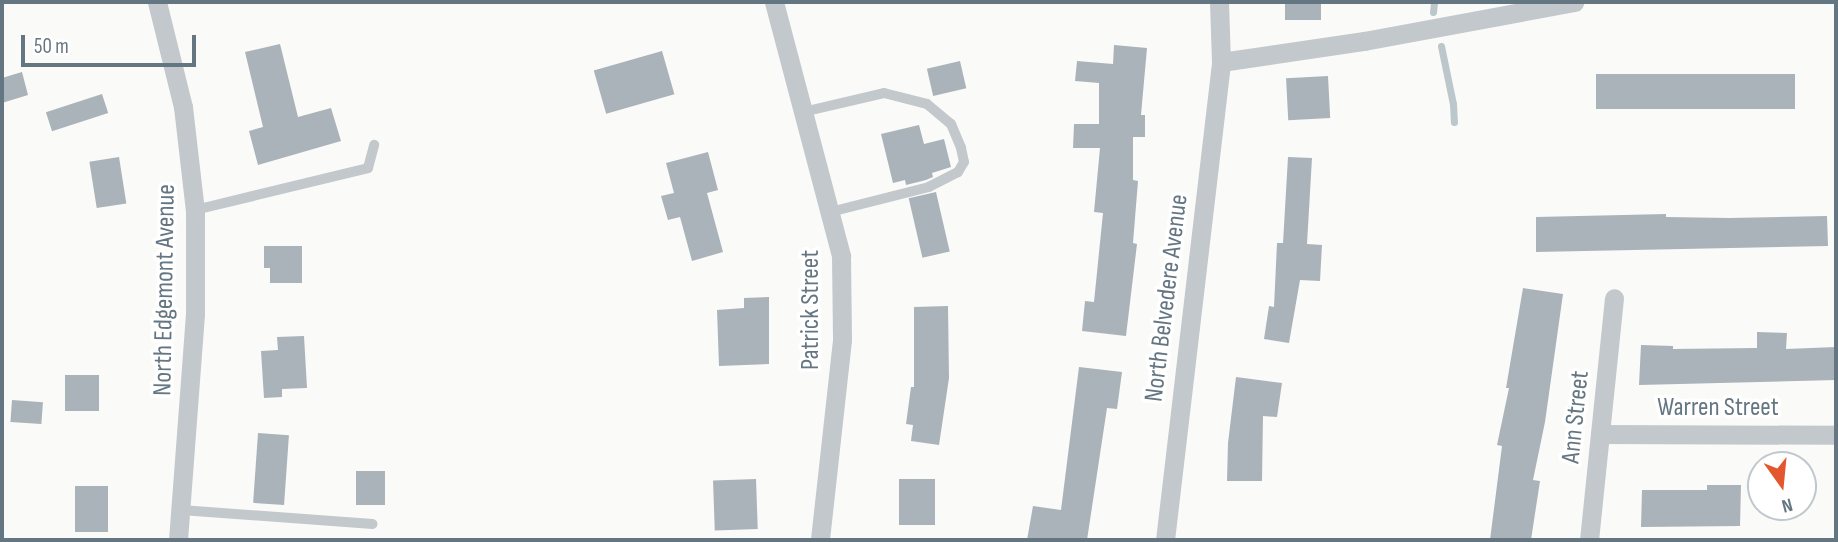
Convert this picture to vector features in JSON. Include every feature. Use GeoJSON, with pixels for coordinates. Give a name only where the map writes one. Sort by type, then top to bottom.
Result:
{"type":"FeatureCollection","features":[{"type":"Feature","properties":{"kind":"street","name":"North Edgemont Avenue"},"geometry":{"type":"LineString","coordinates":[[157,2],[183,107],[195,210],[195,314],[178,540]]}},
{"type":"Feature","properties":{"kind":"street","name":"Patrick Street"},"geometry":{"type":"LineString","coordinates":[[774,2],[841,256],[842,340],[820,540]]}},
{"type":"Feature","properties":{"kind":"street","name":"North Belvedere Avenue"},"geometry":{"type":"LineString","coordinates":[[1165,540],[1221,62],[1219,2]]}},
{"type":"Feature","properties":{"kind":"street"},"geometry":{"type":"LineString","coordinates":[[1221,62],[1364,41],[1574,2]]}},
{"type":"Feature","properties":{"kind":"street","name":"Ann Street"},"geometry":{"type":"LineString","coordinates":[[1589,540],[1614,298]]}},
{"type":"Feature","properties":{"kind":"street","name":"Warren Street"},"geometry":{"type":"LineString","coordinates":[[1600,434],[1836,435]]}},
{"type":"Feature","properties":{"kind":"lane"},"geometry":{"type":"LineString","coordinates":[[803,112],[884,93],[927,104],[951,124],[961,148],[964,162],[958,172],[929,187],[830,212]]}},
{"type":"Feature","properties":{"kind":"lane"},"geometry":{"type":"LineString","coordinates":[[195,210],[368,168],[374,145]]}},
{"type":"Feature","properties":{"kind":"lane"},"geometry":{"type":"LineString","coordinates":[[181,510],[372,524]]}},
{"type":"Feature","properties":{"kind":"building"},"geometry":{"type":"Polygon","coordinates":[[[1285,2],[1321,2],[1321,20],[1285,20],[1285,2]]]}},
{"type":"Feature","properties":{"kind":"building"},"geometry":{"type":"Polygon","coordinates":[[[280,44],[298,117],[331,108],[341,141],[258,165],[249,131],[263,127],[245,52],[280,44]]]}},
{"type":"Feature","properties":{"kind":"building"},"geometry":{"type":"Polygon","coordinates":[[[1114,45],[1147,48],[1141,115],[1145,115],[1145,137],[1133,137],[1133,180],[1138,181],[1133,243],[1137,244],[1126,336],[1082,331],[1085,301],[1094,302],[1103,213],[1094,212],[1100,148],[1073,148],[1074,124],[1099,124],[1099,83],[1075,81],[1077,61],[1113,64],[1114,45]]]}},
{"type":"Feature","properties":{"kind":"building"},"geometry":{"type":"Polygon","coordinates":[[[662,51],[674,94],[606,114],[594,71],[662,51]]]}},
{"type":"Feature","properties":{"kind":"building"},"geometry":{"type":"Polygon","coordinates":[[[960,61],[966,88],[933,96],[927,69],[960,61]]]}},
{"type":"Feature","properties":{"kind":"building"},"geometry":{"type":"Polygon","coordinates":[[[22,72],[28,95],[2,103],[2,78],[22,72]]]}},
{"type":"Feature","properties":{"kind":"building"},"geometry":{"type":"Polygon","coordinates":[[[1596,74],[1795,74],[1795,109],[1596,109],[1596,74]]]}},
{"type":"Feature","properties":{"kind":"building"},"geometry":{"type":"Polygon","coordinates":[[[1328,76],[1330,118],[1288,120],[1286,78],[1328,76]]]}},
{"type":"Feature","properties":{"kind":"building"},"geometry":{"type":"Polygon","coordinates":[[[102,94],[108,113],[52,131],[46,112],[102,94]]]}},
{"type":"Feature","properties":{"kind":"building"},"geometry":{"type":"Polygon","coordinates":[[[919,125],[924,144],[944,139],[951,167],[932,173],[933,177],[926,180],[906,185],[905,180],[893,183],[881,134],[919,125]]]}},
{"type":"Feature","properties":{"kind":"building"},"geometry":{"type":"Polygon","coordinates":[[[708,152],[718,190],[707,193],[723,252],[692,261],[680,217],[668,220],[661,196],[674,193],[666,163],[708,152]]]}},
{"type":"Feature","properties":{"kind":"building"},"geometry":{"type":"Polygon","coordinates":[[[119,157],[126,203],[97,208],[89,162],[119,157]]]}},
{"type":"Feature","properties":{"kind":"building"},"geometry":{"type":"Polygon","coordinates":[[[1288,157],[1312,158],[1307,244],[1322,245],[1320,281],[1300,280],[1289,343],[1264,339],[1269,306],[1274,307],[1277,243],[1283,243],[1288,157]]]}},
{"type":"Feature","properties":{"kind":"building"},"geometry":{"type":"Polygon","coordinates":[[[936,192],[950,251],[922,258],[909,198],[936,192]]]}},
{"type":"Feature","properties":{"kind":"building"},"geometry":{"type":"Polygon","coordinates":[[[1666,214],[1666,217],[1729,218],[1827,216],[1828,246],[1536,252],[1536,217],[1666,214]]]}},
{"type":"Feature","properties":{"kind":"building"},"geometry":{"type":"Polygon","coordinates":[[[264,246],[302,246],[302,283],[270,283],[270,268],[264,268],[264,246]]]}},
{"type":"Feature","properties":{"kind":"building"},"geometry":{"type":"Polygon","coordinates":[[[1523,288],[1563,294],[1545,422],[1533,480],[1540,481],[1531,540],[1490,540],[1502,446],[1497,445],[1509,388],[1506,388],[1523,288]]]}},
{"type":"Feature","properties":{"kind":"building"},"geometry":{"type":"Polygon","coordinates":[[[769,297],[769,364],[719,366],[717,310],[744,308],[744,298],[769,297]]]}},
{"type":"Feature","properties":{"kind":"building"},"geometry":{"type":"Polygon","coordinates":[[[948,306],[949,378],[939,445],[911,441],[913,425],[906,424],[911,387],[914,387],[914,307],[948,306]]]}},
{"type":"Feature","properties":{"kind":"building"},"geometry":{"type":"Polygon","coordinates":[[[1757,332],[1787,333],[1786,349],[1836,347],[1836,380],[1639,385],[1641,345],[1673,346],[1673,349],[1757,348],[1757,332]]]}},
{"type":"Feature","properties":{"kind":"building"},"geometry":{"type":"Polygon","coordinates":[[[304,336],[307,388],[282,389],[282,397],[264,398],[261,351],[278,350],[277,337],[304,336]]]}},
{"type":"Feature","properties":{"kind":"building"},"geometry":{"type":"Polygon","coordinates":[[[1079,367],[1122,372],[1117,409],[1107,408],[1087,540],[1027,540],[1033,506],[1061,510],[1079,367]]]}},
{"type":"Feature","properties":{"kind":"building"},"geometry":{"type":"Polygon","coordinates":[[[65,375],[99,375],[99,411],[65,411],[65,375]]]}},
{"type":"Feature","properties":{"kind":"building"},"geometry":{"type":"Polygon","coordinates":[[[1236,377],[1282,383],[1277,417],[1263,416],[1262,481],[1227,481],[1228,443],[1236,377]]]}},
{"type":"Feature","properties":{"kind":"building"},"geometry":{"type":"Polygon","coordinates":[[[12,400],[43,402],[41,424],[10,422],[12,400]]]}},
{"type":"Feature","properties":{"kind":"building"},"geometry":{"type":"Polygon","coordinates":[[[258,433],[289,435],[284,505],[253,503],[258,433]]]}},
{"type":"Feature","properties":{"kind":"building"},"geometry":{"type":"Polygon","coordinates":[[[356,471],[385,471],[385,505],[356,505],[356,471]]]}},
{"type":"Feature","properties":{"kind":"building"},"geometry":{"type":"Polygon","coordinates":[[[756,479],[758,529],[715,530],[713,481],[756,479]]]}},
{"type":"Feature","properties":{"kind":"building"},"geometry":{"type":"Polygon","coordinates":[[[899,479],[935,479],[935,525],[899,525],[899,479]]]}},
{"type":"Feature","properties":{"kind":"building"},"geometry":{"type":"Polygon","coordinates":[[[1707,485],[1741,485],[1740,526],[1641,527],[1642,490],[1707,490],[1707,485]]]}},
{"type":"Feature","properties":{"kind":"building"},"geometry":{"type":"Polygon","coordinates":[[[75,486],[108,486],[108,532],[75,532],[75,486]]]}},
{"type":"Feature","properties":{"kind":"waterway"},"geometry":{"type":"LineString","coordinates":[[1433,12],[1434,2]]}},
{"type":"Feature","properties":{"kind":"waterway"},"geometry":{"type":"LineString","coordinates":[[1441,46],[1454,122]]}}]}
